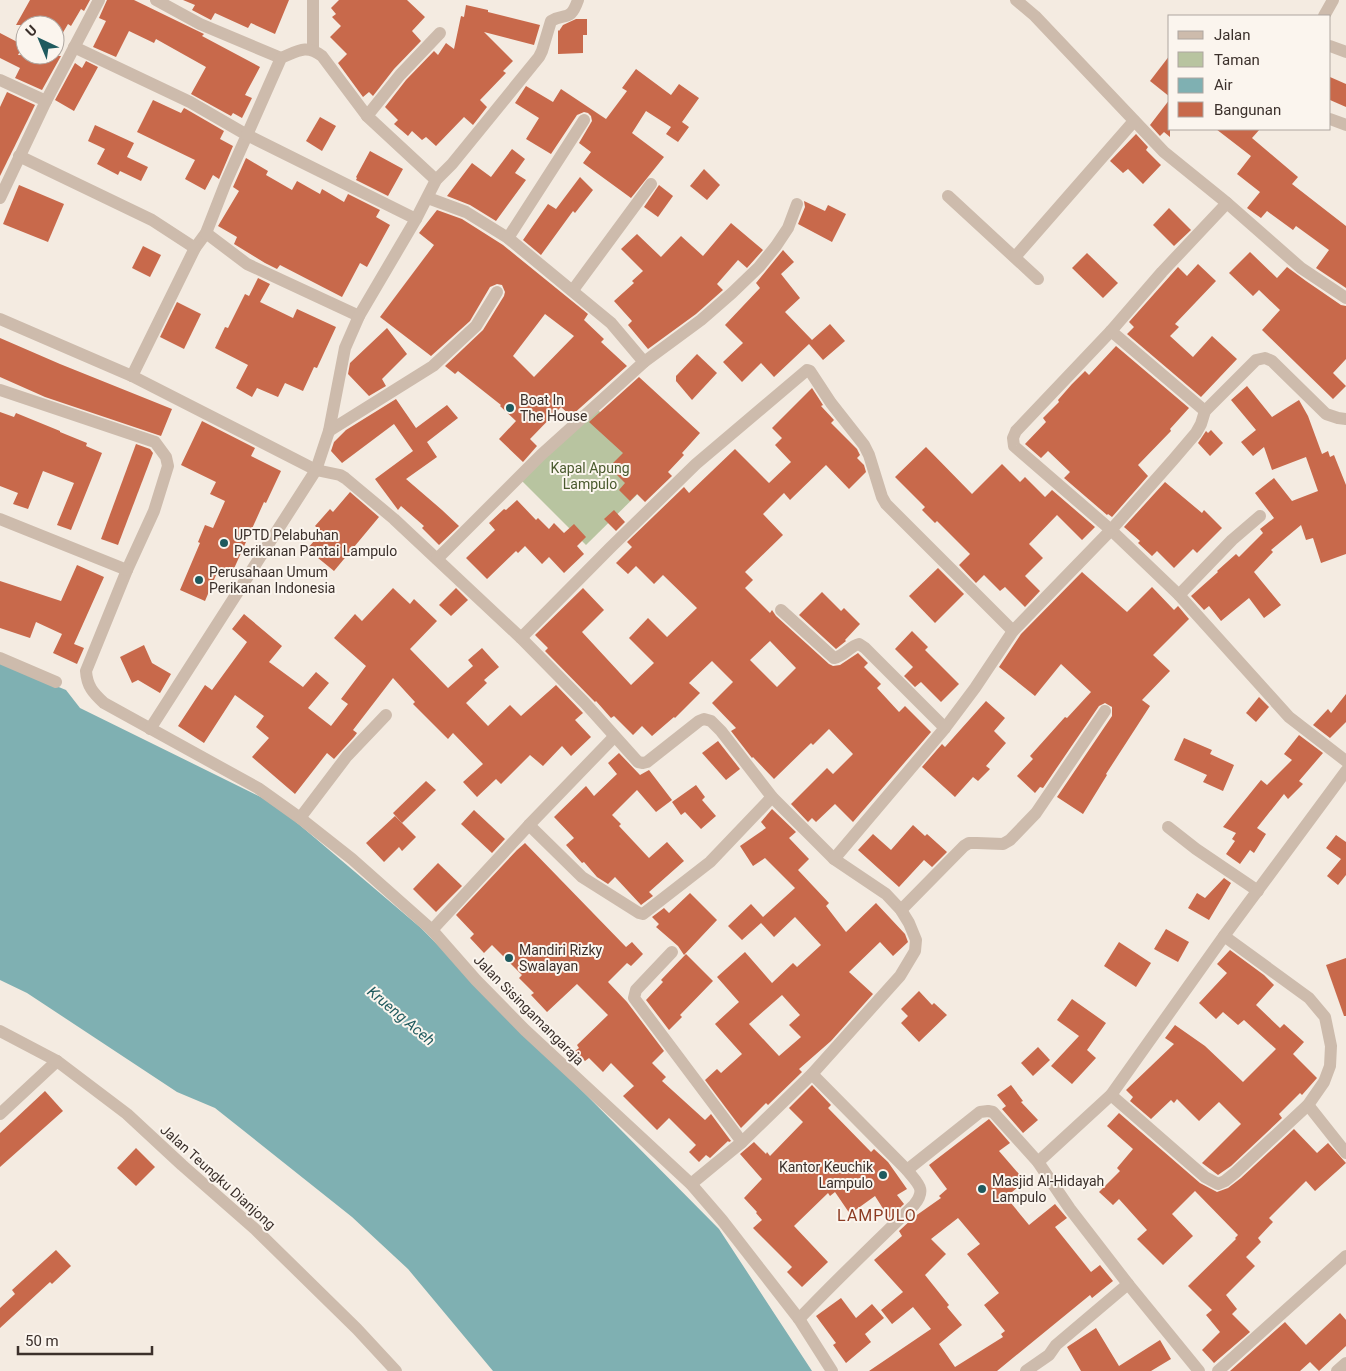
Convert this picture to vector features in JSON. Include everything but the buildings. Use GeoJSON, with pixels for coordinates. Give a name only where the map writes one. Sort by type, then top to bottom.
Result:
{"type":"FeatureCollection","features":[{"type":"Feature","properties":{"kind":"street"},"geometry":{"type":"LineString","coordinates":[[0,198],[3,185],[20,156],[46,101],[100,0]]}},
{"type":"Feature","properties":{"kind":"street"},"geometry":{"type":"LineString","coordinates":[[156,0],[200,24],[281,58]]}},
{"type":"Feature","properties":{"kind":"street"},"geometry":{"type":"LineString","coordinates":[[150,729],[316,470],[329,431],[346,348],[359,316],[428,198],[436,180],[452,164],[539,57],[551,21],[566,18],[575,9],[578,0]]}},
{"type":"Feature","properties":{"kind":"street"},"geometry":{"type":"LineString","coordinates":[[1016,0],[1041,23],[1164,152],[1227,203],[1301,268],[1346,298]]}},
{"type":"Feature","properties":{"kind":"street"},"geometry":{"type":"LineString","coordinates":[[1325,15],[1333,0]]}},
{"type":"Feature","properties":{"kind":"street"},"geometry":{"type":"LineString","coordinates":[[313,50],[317,2]]}},
{"type":"Feature","properties":{"kind":"street"},"geometry":{"type":"LineString","coordinates":[[367,116],[400,75],[440,33]]}},
{"type":"Feature","properties":{"kind":"street"},"geometry":{"type":"LineString","coordinates":[[1331,46],[1346,52]]}},
{"type":"Feature","properties":{"kind":"street"},"geometry":{"type":"LineString","coordinates":[[74,47],[190,102],[248,135],[416,219]]}},
{"type":"Feature","properties":{"kind":"street"},"geometry":{"type":"LineString","coordinates":[[132,376],[195,248],[206,233],[226,182],[281,58],[305,48],[313,50],[322,56],[367,116],[436,180]]}},
{"type":"Feature","properties":{"kind":"street"},"geometry":{"type":"LineString","coordinates":[[0,80],[46,101]]}},
{"type":"Feature","properties":{"kind":"street"},"geometry":{"type":"LineString","coordinates":[[1331,119],[1346,125]]}},
{"type":"Feature","properties":{"kind":"street"},"geometry":{"type":"LineString","coordinates":[[508,238],[584,120]]}},
{"type":"Feature","properties":{"kind":"street"},"geometry":{"type":"LineString","coordinates":[[1015,256],[1134,121]]}},
{"type":"Feature","properties":{"kind":"street"},"geometry":{"type":"LineString","coordinates":[[20,156],[152,220],[195,248]]}},
{"type":"Feature","properties":{"kind":"street"},"geometry":{"type":"LineString","coordinates":[[573,290],[651,184]]}},
{"type":"Feature","properties":{"kind":"street"},"geometry":{"type":"LineString","coordinates":[[948,196],[1038,279]]}},
{"type":"Feature","properties":{"kind":"street"},"geometry":{"type":"LineString","coordinates":[[428,198],[466,212],[508,238],[611,323],[644,362]]}},
{"type":"Feature","properties":{"kind":"street"},"geometry":{"type":"LineString","coordinates":[[1227,203],[1162,272],[1111,331],[1016,431],[1013,438],[1014,446],[1111,530],[1179,595],[1289,716],[1346,761]]}},
{"type":"Feature","properties":{"kind":"street"},"geometry":{"type":"LineString","coordinates":[[437,559],[541,455],[644,362],[701,320],[759,267],[788,228],[797,204]]}},
{"type":"Feature","properties":{"kind":"street"},"geometry":{"type":"LineString","coordinates":[[206,233],[247,264],[359,316]]}},
{"type":"Feature","properties":{"kind":"street"},"geometry":{"type":"LineString","coordinates":[[329,431],[433,366],[476,326],[497,292]]}},
{"type":"Feature","properties":{"kind":"street"},"geometry":{"type":"LineString","coordinates":[[0,319],[132,376],[316,470],[345,478],[394,519],[521,638],[638,762],[644,763],[657,755],[699,721],[704,719],[711,721],[721,731],[772,797],[834,859],[886,894],[901,910],[916,940],[915,951],[910,962],[894,984],[812,1074],[742,1142],[691,1184]]}},
{"type":"Feature","properties":{"kind":"street"},"geometry":{"type":"LineString","coordinates":[[1111,331],[1205,411]]}},
{"type":"Feature","properties":{"kind":"street"},"geometry":{"type":"LineString","coordinates":[[834,859],[945,728],[975,688],[1013,631],[1111,530],[1196,432],[1205,411],[1256,360],[1265,358],[1272,361],[1326,414],[1346,419]]}},
{"type":"Feature","properties":{"kind":"street"},"geometry":{"type":"LineString","coordinates":[[521,638],[696,464],[807,370],[810,371],[831,403],[864,445],[886,504],[1013,631]]}},
{"type":"Feature","properties":{"kind":"street","name":"Jalan Sisingamangaraja"},"geometry":{"type":"LineString","coordinates":[[0,390],[155,442],[166,457],[168,466],[154,510],[127,570],[86,671],[87,680],[92,692],[104,703],[258,788],[352,859],[432,930],[476,980],[525,1030],[691,1184],[722,1220],[799,1319],[832,1371]]}},
{"type":"Feature","properties":{"kind":"street"},"geometry":{"type":"LineString","coordinates":[[1179,595],[1228,545],[1260,516]]}},
{"type":"Feature","properties":{"kind":"street"},"geometry":{"type":"LineString","coordinates":[[0,520],[127,570]]}},
{"type":"Feature","properties":{"kind":"street"},"geometry":{"type":"LineString","coordinates":[[781,610],[834,658],[840,657],[854,645],[860,644],[945,728]]}},
{"type":"Feature","properties":{"kind":"street"},"geometry":{"type":"LineString","coordinates":[[0,658],[56,682]]}},
{"type":"Feature","properties":{"kind":"street"},"geometry":{"type":"LineString","coordinates":[[901,910],[964,846],[976,843],[1003,844],[1010,840],[1036,812],[1105,711]]}},
{"type":"Feature","properties":{"kind":"street"},"geometry":{"type":"LineString","coordinates":[[300,818],[347,756],[386,715]]}},
{"type":"Feature","properties":{"kind":"street"},"geometry":{"type":"LineString","coordinates":[[432,930],[528,825],[614,737]]}},
{"type":"Feature","properties":{"kind":"street"},"geometry":{"type":"LineString","coordinates":[[1038,1162],[1111,1095],[1224,936],[1346,770]]}},
{"type":"Feature","properties":{"kind":"street"},"geometry":{"type":"LineString","coordinates":[[528,825],[582,877],[643,914],[710,862],[772,797]]}},
{"type":"Feature","properties":{"kind":"street"},"geometry":{"type":"LineString","coordinates":[[1168,828],[1258,891]]}},
{"type":"Feature","properties":{"kind":"street"},"geometry":{"type":"LineString","coordinates":[[1111,1095],[1205,1177],[1218,1184],[1236,1172],[1308,1105],[1324,1082],[1330,1066],[1331,1046],[1326,1017],[1309,998],[1224,936]]}},
{"type":"Feature","properties":{"kind":"street"},"geometry":{"type":"LineString","coordinates":[[672,952],[636,990],[634,998],[742,1142]]}},
{"type":"Feature","properties":{"kind":"street","name":"Jalan Teungku Dianjong"},"geometry":{"type":"LineString","coordinates":[[0,1031],[57,1061],[127,1114],[255,1229],[357,1329],[396,1371]]}},
{"type":"Feature","properties":{"kind":"street"},"geometry":{"type":"LineString","coordinates":[[0,1114],[57,1061]]}},
{"type":"Feature","properties":{"kind":"street"},"geometry":{"type":"LineString","coordinates":[[799,1319],[838,1277],[851,1267],[920,1198],[921,1191],[920,1186],[907,1170],[812,1074]]}},
{"type":"Feature","properties":{"kind":"street"},"geometry":{"type":"LineString","coordinates":[[1308,1105],[1346,1153]]}},
{"type":"Feature","properties":{"kind":"street"},"geometry":{"type":"LineString","coordinates":[[907,1170],[980,1112],[993,1112],[1038,1162],[1070,1208],[1128,1284],[1198,1371]]}},
{"type":"Feature","properties":{"kind":"street"},"geometry":{"type":"LineString","coordinates":[[1218,1371],[1346,1256]]}},
{"type":"Feature","properties":{"kind":"street"},"geometry":{"type":"LineString","coordinates":[[1026,1371],[1049,1355],[1062,1339],[1128,1284]]}},
{"type":"Feature","properties":{"kind":"street"},"geometry":{"type":"LineString","coordinates":[[1337,1371],[1346,1363]]}},
{"type":"Feature","properties":{"kind":"green space","name":"Kapal Apung Lampulo"},"geometry":{"type":"Polygon","coordinates":[[[595,407],[660,472],[586,545],[521,480],[595,407]]]}},
{"type":"Feature","properties":{"kind":"water","name":"Krueng Aceh"},"geometry":{"type":"Polygon","coordinates":[[[0,663],[66,690],[80,708],[275,804],[421,928],[719,1229],[812,1371],[493,1371],[408,1269],[352,1217],[215,1108],[177,1092],[27,993],[0,980],[0,663]]]}},
{"type":"Feature","properties":{"kind":"place","name":"Boat In The House"},"geometry":{"type":"Point","coordinates":[510,408]}},
{"type":"Feature","properties":{"kind":"place","name":"UPTD Pelabuhan Perikanan Pantai Lampulo"},"geometry":{"type":"Point","coordinates":[224,543]}},
{"type":"Feature","properties":{"kind":"place","name":"Perusahaan Umum Perikanan Indonesia"},"geometry":{"type":"Point","coordinates":[199,580]}},
{"type":"Feature","properties":{"kind":"place","name":"Mandiri Rizky Swalayan"},"geometry":{"type":"Point","coordinates":[509,958]}},
{"type":"Feature","properties":{"kind":"place","name":"Kantor Keuchik Lampulo"},"geometry":{"type":"Point","coordinates":[883,1175]}},
{"type":"Feature","properties":{"kind":"place","name":"Masjid Al-Hidayah Lampulo"},"geometry":{"type":"Point","coordinates":[982,1189]}},
{"type":"Feature","properties":{"kind":"district","name":"LAMPULO"},"geometry":{"type":"Point","coordinates":[877,1215]}}]}
